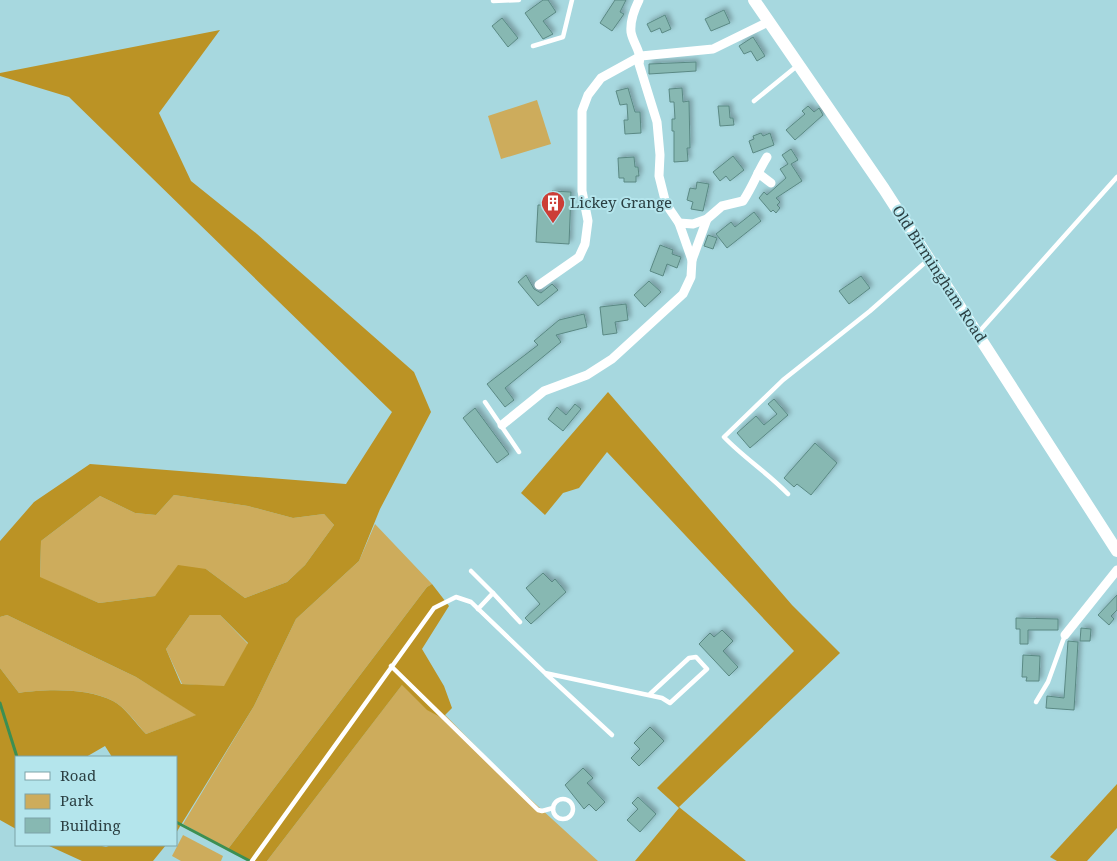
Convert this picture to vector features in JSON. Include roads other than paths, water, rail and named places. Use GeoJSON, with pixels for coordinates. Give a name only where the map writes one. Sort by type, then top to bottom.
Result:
{"type":"FeatureCollection","features":[{"type":"Feature","properties":{"kind":"main road","name":"Old Birmingham Road"},"geometry":{"type":"LineString","coordinates":[[754,0],[884,189],[1117,552]]}},
{"type":"Feature","properties":{"kind":"street"},"geometry":{"type":"LineString","coordinates":[[639,0],[632,14],[631,32],[641,56],[639,64],[657,122],[659,176],[666,204],[679,223],[692,260]]}},
{"type":"Feature","properties":{"kind":"street"},"geometry":{"type":"LineString","coordinates":[[539,285],[579,257],[585,244],[588,221],[582,191],[582,111],[588,95],[601,78],[641,56],[712,49],[768,22]]}},
{"type":"Feature","properties":{"kind":"street"},"geometry":{"type":"LineString","coordinates":[[679,223],[693,224],[707,219],[722,206],[744,201],[768,157]]}},
{"type":"Feature","properties":{"kind":"street"},"geometry":{"type":"LineString","coordinates":[[758,173],[771,183]]}},
{"type":"Feature","properties":{"kind":"street"},"geometry":{"type":"LineString","coordinates":[[502,425],[544,392],[587,375],[612,359],[683,294],[691,278],[692,260],[707,219]]}},
{"type":"Feature","properties":{"kind":"street"},"geometry":{"type":"LineString","coordinates":[[1065,635],[1117,570]]}},
{"type":"Feature","properties":{"kind":"lane"},"geometry":{"type":"LineString","coordinates":[[493,1],[519,0]]}},
{"type":"Feature","properties":{"kind":"lane"},"geometry":{"type":"LineString","coordinates":[[533,46],[563,37],[572,0]]}},
{"type":"Feature","properties":{"kind":"lane"},"geometry":{"type":"LineString","coordinates":[[754,101],[798,66]]}},
{"type":"Feature","properties":{"kind":"lane"},"geometry":{"type":"LineString","coordinates":[[977,334],[1117,177]]}},
{"type":"Feature","properties":{"kind":"lane"},"geometry":{"type":"LineString","coordinates":[[788,494],[768,474],[739,453],[724,437],[783,380],[870,311],[929,259]]}},
{"type":"Feature","properties":{"kind":"lane"},"geometry":{"type":"LineString","coordinates":[[484,402],[502,425],[519,452]]}},
{"type":"Feature","properties":{"kind":"lane"},"geometry":{"type":"LineString","coordinates":[[471,571],[520,622]]}},
{"type":"Feature","properties":{"kind":"lane"},"geometry":{"type":"LineString","coordinates":[[478,609],[493,593]]}},
{"type":"Feature","properties":{"kind":"lane"},"geometry":{"type":"LineString","coordinates":[[252,861],[434,608],[456,597],[471,602],[612,735]]}},
{"type":"Feature","properties":{"kind":"lane"},"geometry":{"type":"LineString","coordinates":[[1036,702],[1048,682],[1065,635]]}},
{"type":"Feature","properties":{"kind":"lane"},"geometry":{"type":"LineString","coordinates":[[545,673],[662,698],[670,703],[707,669],[696,657],[689,658],[649,695]]}},
{"type":"Feature","properties":{"kind":"lane"},"geometry":{"type":"LineString","coordinates":[[391,666],[538,810],[542,811],[553,808],[558,800],[564,798],[570,801],[574,810],[571,816],[561,819],[555,815],[553,808]]}},
{"type":"Feature","properties":{"kind":"waterway"},"geometry":{"type":"LineString","coordinates":[[0,703],[17,756]]}},
{"type":"Feature","properties":{"kind":"waterway"},"geometry":{"type":"LineString","coordinates":[[178,823],[250,861]]}},
{"type":"Feature","properties":{"kind":"place","name":"Lickey Grange"},"geometry":{"type":"Point","coordinates":[553,224]}}]}
